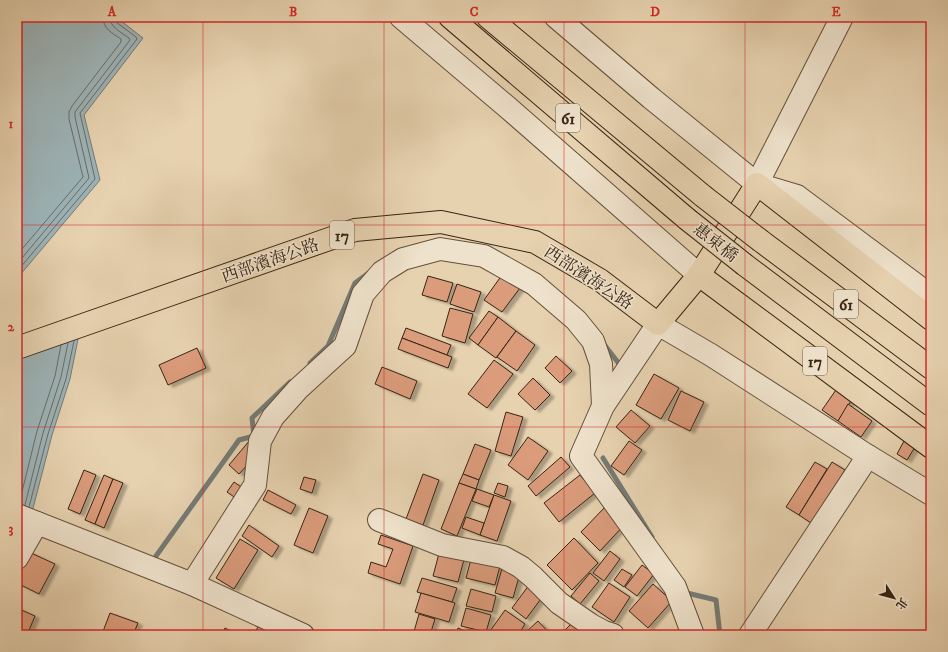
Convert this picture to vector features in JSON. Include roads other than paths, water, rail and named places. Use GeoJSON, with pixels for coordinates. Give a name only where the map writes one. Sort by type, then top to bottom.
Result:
{"type":"FeatureCollection","features":[{"type":"Feature","properties":{"kind":"main road","name":"惠東橋"},"geometry":{"type":"LineString","coordinates":[[450,17],[687,220],[931,405]]}},
{"type":"Feature","properties":{"kind":"main road","name":"惠東橋"},"geometry":{"type":"LineString","coordinates":[[488,17],[703,196],[760,241],[931,368]]}},
{"type":"Feature","properties":{"kind":"main road"},"geometry":{"type":"LineString","coordinates":[[658,324],[699,275],[757,184],[931,319]]}},
{"type":"Feature","properties":{"kind":"main road","name":"西部濱海公路"},"geometry":{"type":"LineString","coordinates":[[17,348],[356,230],[441,222],[535,242],[600,280],[658,324]]}},
{"type":"Feature","properties":{"kind":"main road","name":"17"},"geometry":{"type":"LineString","coordinates":[[699,275],[931,447]]}},
{"type":"Feature","properties":{"kind":"street"},"geometry":{"type":"LineString","coordinates":[[401,17],[506,106],[699,275]]}},
{"type":"Feature","properties":{"kind":"street"},"geometry":{"type":"LineString","coordinates":[[556,17],[651,98],[757,184],[797,196],[931,296]]}},
{"type":"Feature","properties":{"kind":"street"},"geometry":{"type":"LineString","coordinates":[[757,184],[842,17]]}},
{"type":"Feature","properties":{"kind":"street"},"geometry":{"type":"LineString","coordinates":[[192,584],[255,485],[260,441],[273,417],[298,389],[345,346],[363,294],[382,272],[403,259],[440,249],[484,256],[534,284],[576,320],[593,341],[601,364],[604,406]]}},
{"type":"Feature","properties":{"kind":"street"},"geometry":{"type":"LineString","coordinates":[[693,635],[675,587],[581,456],[604,406],[658,324],[711,355],[868,456],[931,494]]}},
{"type":"Feature","properties":{"kind":"street"},"geometry":{"type":"LineString","coordinates":[[750,635],[868,456]]}},
{"type":"Feature","properties":{"kind":"street"},"geometry":{"type":"LineString","coordinates":[[17,515],[192,584],[303,635]]}},
{"type":"Feature","properties":{"kind":"street"},"geometry":{"type":"LineString","coordinates":[[379,520],[442,545],[503,557],[521,567],[559,603],[590,625],[612,635]]}},
{"type":"Feature","properties":{"kind":"street"},"geometry":{"type":"LineString","coordinates":[[17,558],[37,523]]}},
{"type":"Feature","properties":{"kind":"water"},"geometry":{"type":"Polygon","coordinates":[[[17,17],[116,17],[143,38],[84,115],[100,180],[20,275],[17,273],[17,17]]]}},
{"type":"Feature","properties":{"kind":"water"},"geometry":{"type":"Polygon","coordinates":[[[82,319],[70,379],[52,435],[23,547],[17,545],[17,343],[82,319]]]}},
{"type":"Feature","properties":{"kind":"waterway"},"geometry":{"type":"LineString","coordinates":[[310,363],[328,346],[355,283],[370,272]]}},
{"type":"Feature","properties":{"kind":"waterway"},"geometry":{"type":"LineString","coordinates":[[603,343],[620,365]]}},
{"type":"Feature","properties":{"kind":"waterway"},"geometry":{"type":"LineString","coordinates":[[156,556],[239,440],[254,436],[252,418],[290,382]]}},
{"type":"Feature","properties":{"kind":"waterway"},"geometry":{"type":"LineString","coordinates":[[603,458],[652,537]]}},
{"type":"Feature","properties":{"kind":"waterway"},"geometry":{"type":"LineString","coordinates":[[685,589],[687,593],[716,600],[720,635]]}}]}
